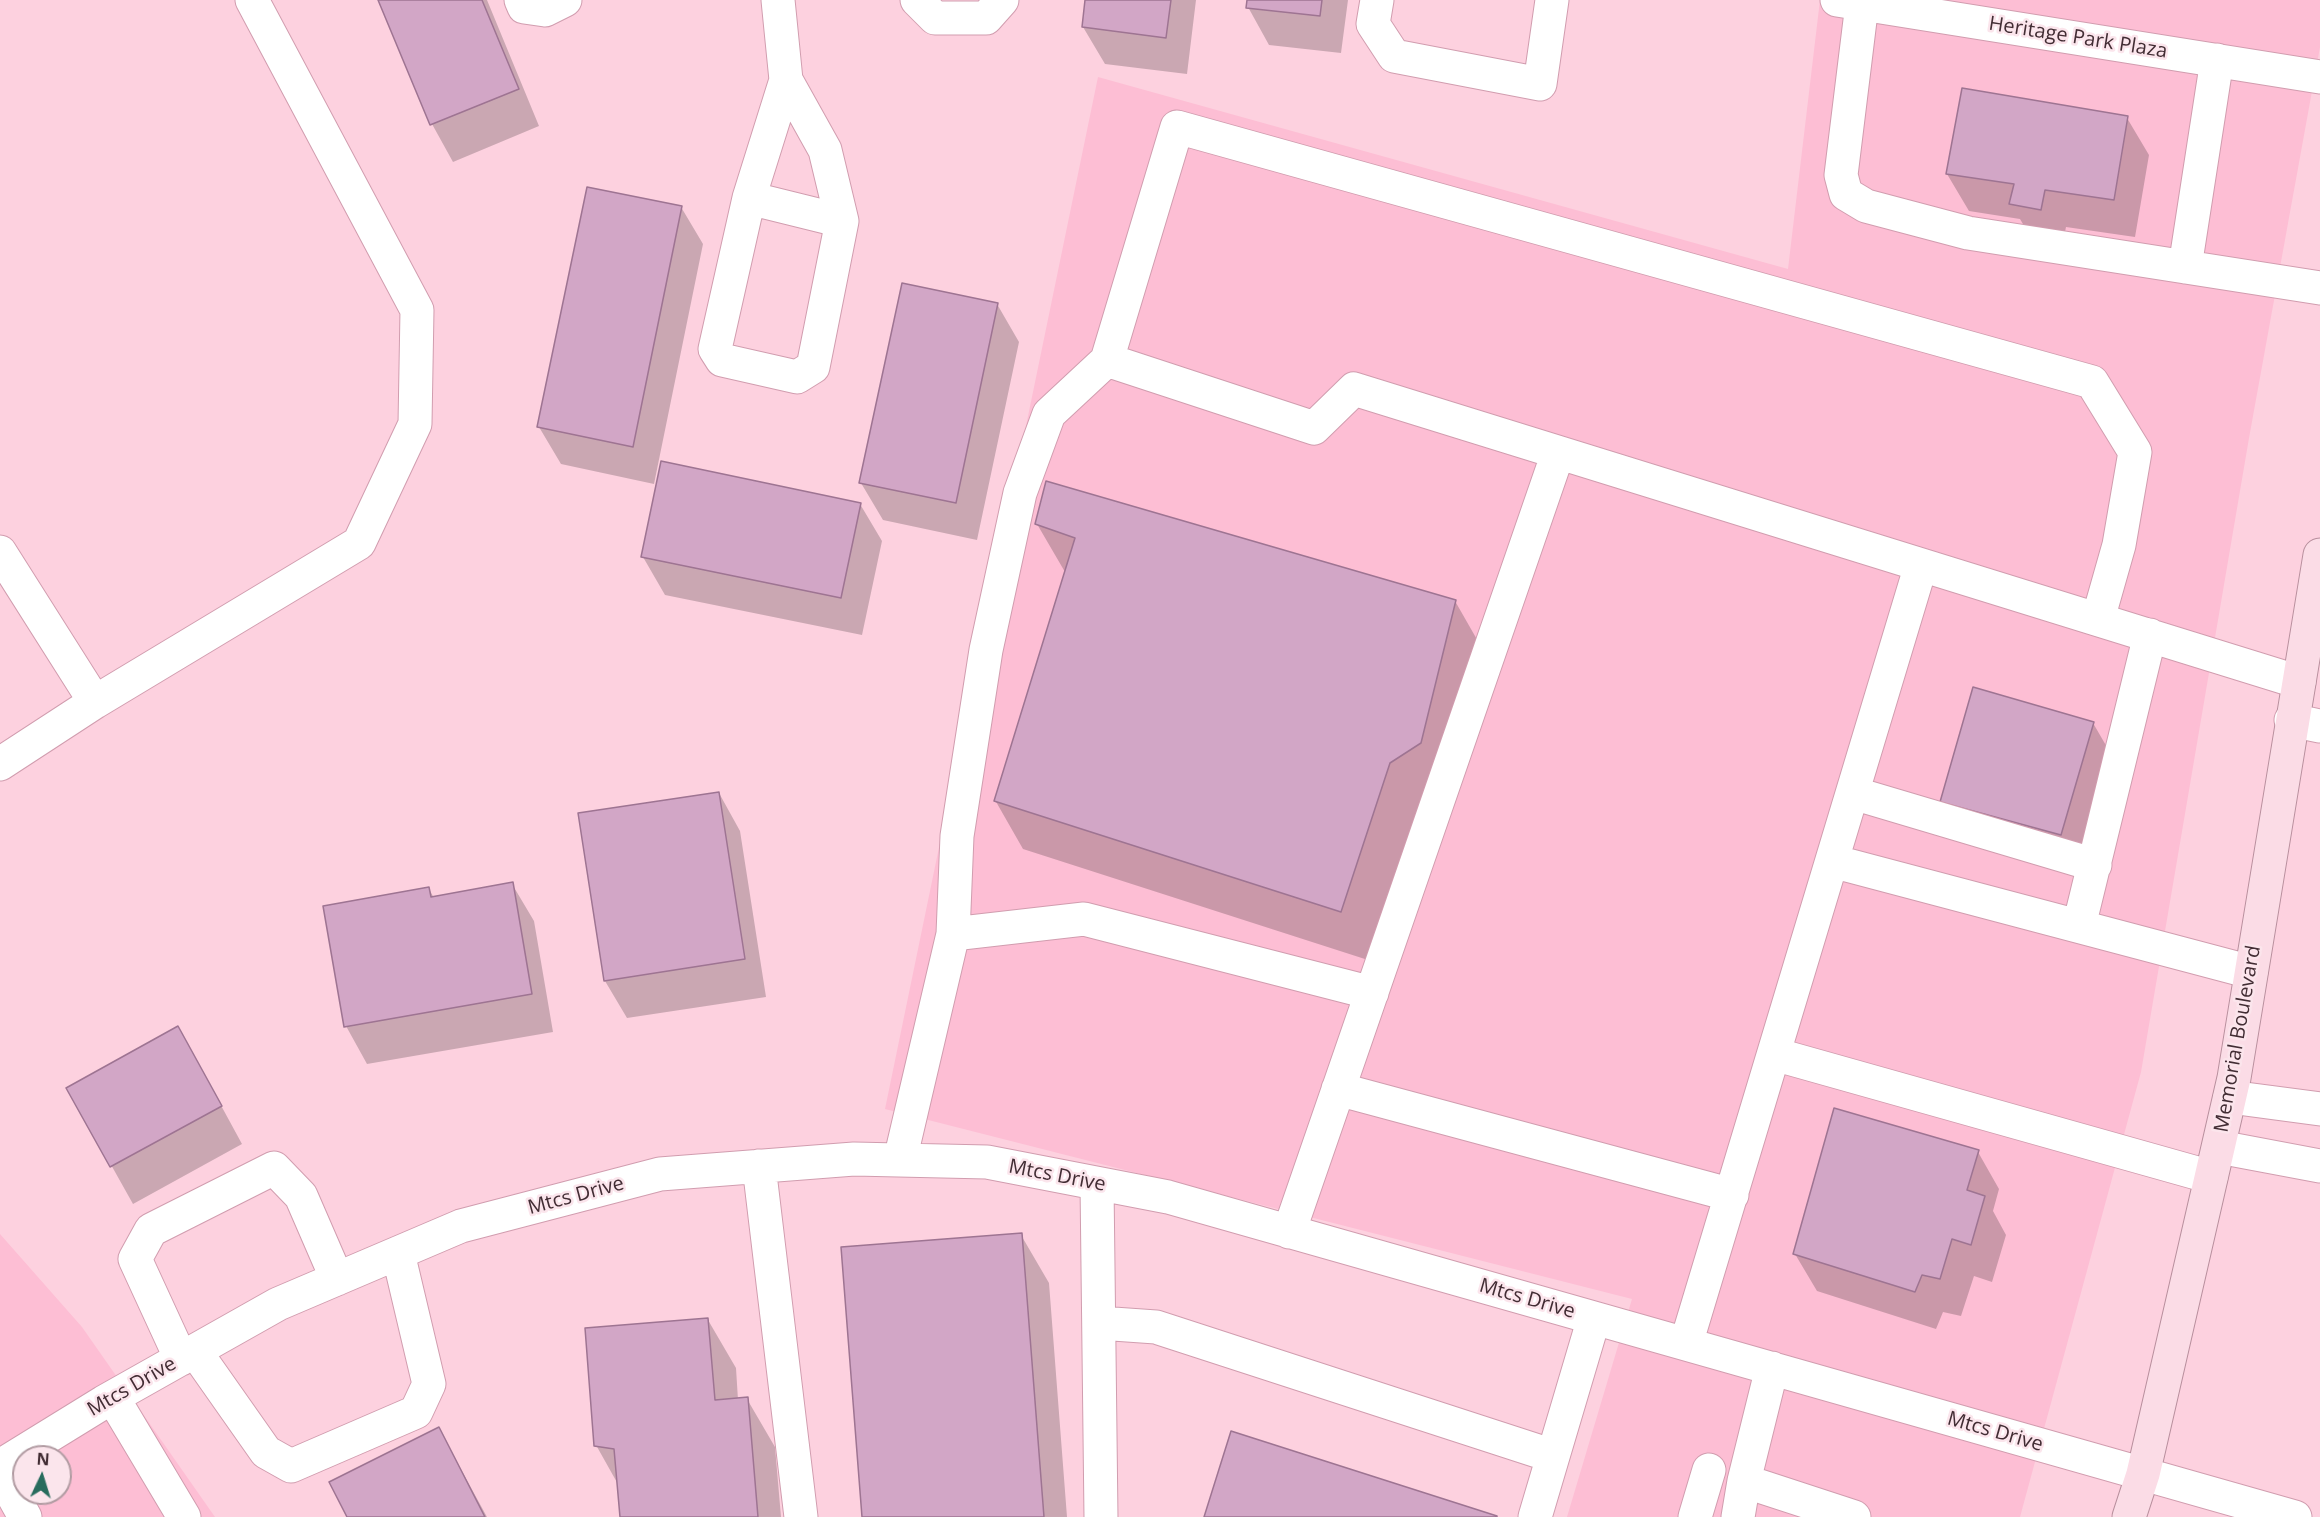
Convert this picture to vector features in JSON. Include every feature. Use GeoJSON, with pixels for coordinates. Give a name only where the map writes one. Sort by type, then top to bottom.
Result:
{"type":"FeatureCollection","features":[{"type":"Feature","properties":{"kind":"main road","name":"Memorial Boulevard"},"geometry":{"type":"LineString","coordinates":[[2129,1517],[2143,1474],[2230,1097],[2252,972],[2306,723],[2299,682],[2320,555]]}},
{"type":"Feature","properties":{"kind":"street"},"geometry":{"type":"LineString","coordinates":[[0,764],[95,702],[358,543],[415,424],[417,310],[252,0]]}},
{"type":"Feature","properties":{"kind":"street"},"geometry":{"type":"LineString","coordinates":[[521,0],[524,7],[545,10],[566,0]]}},
{"type":"Feature","properties":{"kind":"street"},"geometry":{"type":"LineString","coordinates":[[778,0],[786,80],[825,150],[842,221],[813,368],[797,377],[722,360],[715,349],[748,198],[786,80]]}},
{"type":"Feature","properties":{"kind":"street"},"geometry":{"type":"LineString","coordinates":[[917,0],[935,18],[986,18],[1002,0]]}},
{"type":"Feature","properties":{"kind":"street"},"geometry":{"type":"LineString","coordinates":[[1377,0],[1373,24],[1394,56],[1540,84],[1551,0]]}},
{"type":"Feature","properties":{"kind":"street"},"geometry":{"type":"LineString","coordinates":[[1849,2],[1841,175],[1846,194],[1866,206],[1968,233],[2320,288]]}},
{"type":"Feature","properties":{"kind":"street","name":"Heritage Park Plaza"},"geometry":{"type":"LineString","coordinates":[[1849,2],[2320,77]]}},
{"type":"Feature","properties":{"kind":"street"},"geometry":{"type":"LineString","coordinates":[[2185,267],[2217,60]]}},
{"type":"Feature","properties":{"kind":"street"},"geometry":{"type":"LineString","coordinates":[[900,1160],[953,934],[957,836],[986,650],[1020,493],[1049,414],[1107,360],[1176,127],[2092,382],[2135,452],[2119,545],[2098,620]]}},
{"type":"Feature","properties":{"kind":"street"},"geometry":{"type":"LineString","coordinates":[[748,198],[842,221]]}},
{"type":"Feature","properties":{"kind":"street"},"geometry":{"type":"LineString","coordinates":[[1107,360],[1314,428],[1354,389],[2299,682]]}},
{"type":"Feature","properties":{"kind":"street"},"geometry":{"type":"LineString","coordinates":[[1289,1232],[1558,453]]}},
{"type":"Feature","properties":{"kind":"street"},"geometry":{"type":"LineString","coordinates":[[0,552],[95,702]]}},
{"type":"Feature","properties":{"kind":"street"},"geometry":{"type":"LineString","coordinates":[[1686,1344],[1921,565]]}},
{"type":"Feature","properties":{"kind":"street"},"geometry":{"type":"LineString","coordinates":[[2079,926],[2150,635]]}},
{"type":"Feature","properties":{"kind":"street"},"geometry":{"type":"LineString","coordinates":[[1853,793],[1898,807],[1918,802],[2096,860]]}},
{"type":"Feature","properties":{"kind":"street"},"geometry":{"type":"LineString","coordinates":[[1832,861],[2252,972]]}},
{"type":"Feature","properties":{"kind":"street"},"geometry":{"type":"LineString","coordinates":[[953,934],[1084,919],[1372,993]]}},
{"type":"Feature","properties":{"kind":"street"},"geometry":{"type":"LineString","coordinates":[[1774,1054],[2215,1162],[2320,1166]]}},
{"type":"Feature","properties":{"kind":"street"},"geometry":{"type":"LineString","coordinates":[[1338,1089],[1732,1195]]}},
{"type":"Feature","properties":{"kind":"street"},"geometry":{"type":"LineString","coordinates":[[2230,1097],[2320,1109]]}},
{"type":"Feature","properties":{"kind":"street","name":"Mtcs Drive"},"geometry":{"type":"LineString","coordinates":[[0,1466],[113,1398],[278,1304],[461,1226],[660,1174],[854,1159],[900,1160],[987,1162],[1168,1197],[2295,1517]]}},
{"type":"Feature","properties":{"kind":"street"},"geometry":{"type":"LineString","coordinates":[[759,1166],[801,1517]]}},
{"type":"Feature","properties":{"kind":"street"},"geometry":{"type":"LineString","coordinates":[[336,1280],[300,1196],[274,1168],[151,1230],[135,1259],[188,1355],[266,1452],[291,1466],[416,1412],[429,1384],[398,1253]]}},
{"type":"Feature","properties":{"kind":"street"},"geometry":{"type":"LineString","coordinates":[[1097,1184],[1101,1517]]}},
{"type":"Feature","properties":{"kind":"street"},"geometry":{"type":"LineString","coordinates":[[1535,1517],[1594,1318]]}},
{"type":"Feature","properties":{"kind":"street"},"geometry":{"type":"LineString","coordinates":[[1099,1323],[1156,1327],[1553,1456]]}},
{"type":"Feature","properties":{"kind":"street"},"geometry":{"type":"LineString","coordinates":[[1718,1517],[1727,1476],[1772,1368]]}},
{"type":"Feature","properties":{"kind":"street"},"geometry":{"type":"LineString","coordinates":[[113,1398],[184,1517]]}},
{"type":"Feature","properties":{"kind":"street"},"geometry":{"type":"LineString","coordinates":[[0,1472],[25,1517]]}},
{"type":"Feature","properties":{"kind":"street"},"geometry":{"type":"LineString","coordinates":[[1695,1517],[1727,1476]]}},
{"type":"Feature","properties":{"kind":"street"},"geometry":{"type":"LineString","coordinates":[[1727,1476],[1738,1517]]}},
{"type":"Feature","properties":{"kind":"street"},"geometry":{"type":"LineString","coordinates":[[1727,1476],[1854,1517]]}},
{"type":"Feature","properties":{"kind":"shaded area"},"geometry":{"type":"Polygon","coordinates":[[[1820,0],[2320,0],[2320,47],[2249,438],[2141,1072],[2020,1517],[1567,1517],[1632,1299],[885,1109],[1098,77],[1788,269],[1820,0]]]}},
{"type":"Feature","properties":{"kind":"shaded area"},"geometry":{"type":"Polygon","coordinates":[[[0,1234],[82,1327],[215,1517],[0,1517],[0,1234]]]}},
{"type":"Feature","properties":{"kind":"building"},"geometry":{"type":"Polygon","coordinates":[[[378,0],[482,0],[519,89],[430,125],[378,0]]]}},
{"type":"Feature","properties":{"kind":"building"},"geometry":{"type":"Polygon","coordinates":[[[1085,0],[1171,0],[1166,38],[1082,27],[1085,0]]]}},
{"type":"Feature","properties":{"kind":"building"},"geometry":{"type":"Polygon","coordinates":[[[1247,0],[1322,0],[1320,16],[1246,8],[1247,0]]]}},
{"type":"Feature","properties":{"kind":"building"},"geometry":{"type":"Polygon","coordinates":[[[1962,88],[2128,116],[2114,200],[2045,190],[2041,210],[2009,204],[2014,184],[1946,174],[1962,88]]]}},
{"type":"Feature","properties":{"kind":"building"},"geometry":{"type":"Polygon","coordinates":[[[587,187],[682,206],[633,447],[537,427],[587,187]]]}},
{"type":"Feature","properties":{"kind":"building"},"geometry":{"type":"Polygon","coordinates":[[[902,283],[998,303],[956,503],[859,483],[902,283]]]}},
{"type":"Feature","properties":{"kind":"building"},"geometry":{"type":"Polygon","coordinates":[[[661,461],[861,503],[841,598],[641,557],[661,461]]]}},
{"type":"Feature","properties":{"kind":"building"},"geometry":{"type":"Polygon","coordinates":[[[1046,481],[1456,600],[1421,743],[1390,763],[1341,912],[994,801],[1075,538],[1035,524],[1046,481]]]}},
{"type":"Feature","properties":{"kind":"building"},"geometry":{"type":"Polygon","coordinates":[[[1973,687],[2094,722],[2061,835],[1940,802],[1973,687]]]}},
{"type":"Feature","properties":{"kind":"building"},"geometry":{"type":"Polygon","coordinates":[[[719,792],[745,959],[604,981],[578,813],[719,792]]]}},
{"type":"Feature","properties":{"kind":"building"},"geometry":{"type":"Polygon","coordinates":[[[513,882],[532,994],[344,1027],[323,906],[429,887],[431,897],[513,882]]]}},
{"type":"Feature","properties":{"kind":"building"},"geometry":{"type":"Polygon","coordinates":[[[178,1026],[222,1106],[110,1167],[66,1088],[178,1026]]]}},
{"type":"Feature","properties":{"kind":"building"},"geometry":{"type":"Polygon","coordinates":[[[1834,1108],[1979,1150],[1967,1190],[1985,1196],[1971,1245],[1952,1239],[1940,1279],[1922,1275],[1915,1292],[1793,1254],[1834,1108]]]}},
{"type":"Feature","properties":{"kind":"building"},"geometry":{"type":"Polygon","coordinates":[[[1022,1233],[1044,1517],[862,1517],[841,1247],[1022,1233]]]}},
{"type":"Feature","properties":{"kind":"building"},"geometry":{"type":"Polygon","coordinates":[[[708,1318],[715,1400],[748,1397],[758,1517],[620,1517],[614,1449],[594,1446],[585,1328],[708,1318]]]}},
{"type":"Feature","properties":{"kind":"building"},"geometry":{"type":"Polygon","coordinates":[[[439,1427],[485,1517],[347,1517],[329,1482],[439,1427]]]}},
{"type":"Feature","properties":{"kind":"building"},"geometry":{"type":"Polygon","coordinates":[[[1231,1431],[1497,1516],[1497,1517],[1204,1517],[1231,1431]]]}}]}
